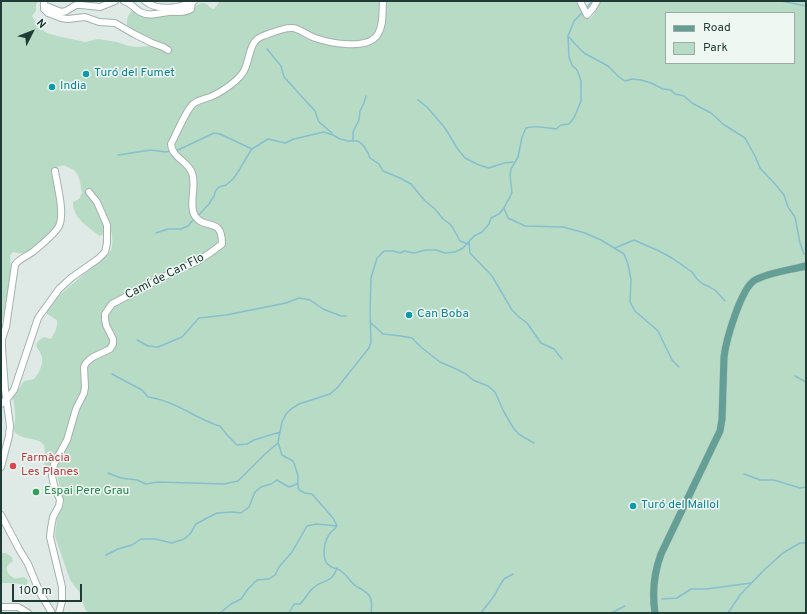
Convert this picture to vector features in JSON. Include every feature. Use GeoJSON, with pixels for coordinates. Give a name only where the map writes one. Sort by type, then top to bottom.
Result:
{"type":"FeatureCollection","features":[{"type":"Feature","properties":{"kind":"main road"},"geometry":{"type":"LineString","coordinates":[[655,613],[653,591],[659,559],[720,431],[722,419],[725,348],[744,295],[750,284],[757,279],[806,266]]}},
{"type":"Feature","properties":{"kind":"street"},"geometry":{"type":"LineString","coordinates":[[44,3],[62,12],[76,5],[100,7],[115,1]]}},
{"type":"Feature","properties":{"kind":"street"},"geometry":{"type":"LineString","coordinates":[[124,1],[139,11],[151,15],[168,12],[183,13],[191,9],[193,2]]}},
{"type":"Feature","properties":{"kind":"street"},"geometry":{"type":"LineString","coordinates":[[145,1],[156,7],[172,7],[193,2]]}},
{"type":"Feature","properties":{"kind":"street","name":"Camí de Can Flo"},"geometry":{"type":"LineString","coordinates":[[59,613],[62,601],[62,587],[50,537],[50,528],[60,500],[52,476],[54,464],[67,440],[76,409],[84,393],[84,367],[89,360],[110,349],[113,344],[114,339],[106,325],[105,314],[112,304],[169,274],[198,261],[222,244],[220,230],[216,226],[201,222],[194,214],[192,208],[194,182],[190,168],[175,155],[172,149],[171,144],[188,111],[192,105],[216,94],[242,74],[255,40],[261,36],[284,29],[293,28],[316,39],[334,43],[356,44],[370,41],[378,34],[382,22],[383,1]]}},
{"type":"Feature","properties":{"kind":"street"},"geometry":{"type":"LineString","coordinates":[[580,1],[587,15],[597,1]]}},
{"type":"Feature","properties":{"kind":"street"},"geometry":{"type":"LineString","coordinates":[[44,3],[44,9],[48,13],[61,18],[68,19],[85,17],[99,22],[114,23],[152,44],[168,50]]}},
{"type":"Feature","properties":{"kind":"street"},"geometry":{"type":"LineString","coordinates":[[1,467],[10,426],[4,401],[2,338],[6,327],[16,265],[19,260],[37,249],[58,227],[61,209],[55,171]]}},
{"type":"Feature","properties":{"kind":"street"},"geometry":{"type":"LineString","coordinates":[[4,401],[14,390],[38,318],[59,288],[105,252],[107,243],[107,225],[97,202],[90,192]]}},
{"type":"Feature","properties":{"kind":"street"},"geometry":{"type":"LineString","coordinates":[[1,515],[28,564],[40,593],[52,613]]}},
{"type":"Feature","properties":{"kind":"street"},"geometry":{"type":"LineString","coordinates":[[1,607],[18,607],[28,613]]}},
{"type":"Feature","properties":{"kind":"green space"},"geometry":{"type":"Polygon","coordinates":[[[1,1],[39,1],[36,4],[36,11],[32,16],[38,27],[47,33],[85,42],[98,39],[136,47],[152,46],[167,53],[170,52],[170,49],[165,44],[148,39],[127,25],[128,17],[133,10],[141,15],[152,18],[169,14],[186,14],[196,5],[201,3],[214,9],[220,1],[576,1],[585,15],[590,19],[594,14],[599,1],[806,1],[806,613],[88,613],[85,609],[80,593],[70,580],[55,536],[57,519],[64,504],[57,474],[46,469],[44,462],[45,450],[43,444],[37,440],[17,435],[14,429],[15,415],[13,398],[24,381],[34,379],[40,369],[42,358],[37,347],[37,343],[44,337],[51,339],[56,328],[57,320],[47,314],[49,306],[108,254],[112,245],[112,233],[106,213],[100,202],[93,194],[89,196],[97,209],[103,224],[103,234],[100,236],[82,222],[75,213],[73,202],[79,199],[82,193],[80,181],[75,171],[65,166],[59,166],[52,170],[57,197],[58,220],[54,229],[25,254],[13,252],[10,255],[11,270],[1,324],[1,1]]]}},
{"type":"Feature","properties":{"kind":"green space"},"geometry":{"type":"Polygon","coordinates":[[[1,553],[5,553],[12,557],[13,561],[8,564],[7,567],[9,574],[15,578],[24,577],[28,582],[26,585],[1,583],[1,553]]]}},
{"type":"Feature","properties":{"kind":"waterway"},"geometry":{"type":"LineString","coordinates":[[586,9],[592,1]]}},
{"type":"Feature","properties":{"kind":"waterway"},"geometry":{"type":"LineString","coordinates":[[781,1],[806,6]]}},
{"type":"Feature","properties":{"kind":"waterway"},"geometry":{"type":"LineString","coordinates":[[337,526],[333,518],[312,494],[299,490],[298,475],[293,461],[282,455],[278,442],[282,422],[286,414],[299,404],[330,394],[337,388],[369,348],[371,342],[371,278],[377,258],[384,251],[400,253],[404,251],[414,253],[426,250],[436,250],[445,253],[455,252],[463,248],[474,236],[482,232],[489,224],[491,218],[499,214],[510,197],[512,192],[510,175],[511,169],[518,157],[522,137],[526,128],[537,127],[556,129],[561,125],[569,124],[574,118],[581,101],[581,81],[577,70],[572,65],[569,57],[568,36],[574,21],[583,12]]}},
{"type":"Feature","properties":{"kind":"waterway"},"geometry":{"type":"LineString","coordinates":[[569,37],[584,53],[608,66],[625,81],[632,79],[641,80],[663,89],[671,90],[675,94],[684,96],[692,103],[711,113],[723,124],[745,138],[760,168],[784,195],[788,207],[795,217],[800,243],[804,254]]}},
{"type":"Feature","properties":{"kind":"waterway"},"geometry":{"type":"LineString","coordinates":[[267,49],[281,66],[284,77],[315,111],[319,122],[332,133]]}},
{"type":"Feature","properties":{"kind":"waterway"},"geometry":{"type":"LineString","coordinates":[[353,141],[353,132],[359,120],[360,111],[366,96]]}},
{"type":"Feature","properties":{"kind":"waterway"},"geometry":{"type":"LineString","coordinates":[[418,100],[427,107],[445,128],[465,158],[489,168],[504,163],[513,162]]}},
{"type":"Feature","properties":{"kind":"waterway"},"geometry":{"type":"LineString","coordinates":[[174,150],[178,150],[214,133],[220,134],[252,149],[268,139],[285,143],[294,139],[324,132],[340,139],[358,141],[363,145],[370,158],[379,164],[383,171],[411,184],[425,201],[450,224],[460,241],[468,244]]}},
{"type":"Feature","properties":{"kind":"waterway"},"geometry":{"type":"LineString","coordinates":[[118,155],[151,150],[166,152],[170,151]]}},
{"type":"Feature","properties":{"kind":"waterway"},"geometry":{"type":"LineString","coordinates":[[197,217],[209,204],[216,190],[219,187],[226,185],[233,179],[251,150]]}},
{"type":"Feature","properties":{"kind":"waterway"},"geometry":{"type":"LineString","coordinates":[[504,208],[508,218],[525,226],[563,227],[585,233],[601,240],[624,254],[628,264],[631,280],[630,302],[635,311],[658,331],[672,360],[679,367]]}},
{"type":"Feature","properties":{"kind":"waterway"},"geometry":{"type":"LineString","coordinates":[[156,233],[168,229],[181,229],[188,226],[194,219]]}},
{"type":"Feature","properties":{"kind":"waterway"},"geometry":{"type":"LineString","coordinates":[[615,248],[634,240],[659,251],[692,272],[697,279],[716,291],[725,301]]}},
{"type":"Feature","properties":{"kind":"waterway"},"geometry":{"type":"LineString","coordinates":[[469,242],[470,253],[492,276],[512,310],[527,323],[541,343],[554,349],[562,359]]}},
{"type":"Feature","properties":{"kind":"waterway"},"geometry":{"type":"LineString","coordinates":[[137,340],[148,346],[158,347],[182,337],[199,318],[226,315],[286,303],[299,298],[310,300],[323,309],[341,316],[346,316]]}},
{"type":"Feature","properties":{"kind":"waterway"},"geometry":{"type":"LineString","coordinates":[[371,323],[383,334],[412,338],[440,362],[466,374],[473,380],[488,386],[495,392],[514,429],[520,435],[534,443]]}},
{"type":"Feature","properties":{"kind":"waterway"},"geometry":{"type":"LineString","coordinates":[[112,374],[142,390],[148,397],[172,404],[220,426],[237,445],[247,444],[254,440],[280,432]]}},
{"type":"Feature","properties":{"kind":"waterway"},"geometry":{"type":"LineString","coordinates":[[795,376],[806,382]]}},
{"type":"Feature","properties":{"kind":"waterway"},"geometry":{"type":"LineString","coordinates":[[108,473],[121,478],[137,480],[146,484],[158,482],[224,484],[238,481],[278,443]]}},
{"type":"Feature","properties":{"kind":"waterway"},"geometry":{"type":"LineString","coordinates":[[744,474],[760,480],[774,480],[800,488],[806,487]]}},
{"type":"Feature","properties":{"kind":"waterway"},"geometry":{"type":"LineString","coordinates":[[106,555],[118,549],[132,545],[141,539],[155,539],[172,543],[184,539],[190,534],[196,524],[217,513],[241,513],[249,507],[255,492],[261,487],[271,484],[277,480],[289,487],[297,484]]}},
{"type":"Feature","properties":{"kind":"waterway"},"geometry":{"type":"LineString","coordinates":[[220,613],[231,604],[241,599],[257,580],[269,579],[275,575],[279,567],[292,552],[307,526],[316,524],[337,526]]}},
{"type":"Feature","properties":{"kind":"waterway"},"geometry":{"type":"LineString","coordinates":[[337,526],[326,540],[324,550],[325,559],[330,566],[340,570],[354,584],[369,595],[372,603],[371,613]]}},
{"type":"Feature","properties":{"kind":"waterway"},"geometry":{"type":"LineString","coordinates":[[728,613],[740,595],[764,570],[783,553],[800,543],[806,543]]}},
{"type":"Feature","properties":{"kind":"waterway"},"geometry":{"type":"LineString","coordinates":[[289,613],[294,604],[300,604],[313,588],[330,579],[337,568]]}},
{"type":"Feature","properties":{"kind":"waterway"},"geometry":{"type":"LineString","coordinates":[[481,613],[494,596],[504,579],[513,574]]}},
{"type":"Feature","properties":{"kind":"waterway"},"geometry":{"type":"LineString","coordinates":[[662,599],[677,598],[691,589],[707,589],[751,583]]}},
{"type":"Feature","properties":{"kind":"waterway"},"geometry":{"type":"LineString","coordinates":[[611,613],[625,606]]}},
{"type":"Feature","properties":{"kind":"place","name":"Turó del Fumet"},"geometry":{"type":"Point","coordinates":[86,74]}},
{"type":"Feature","properties":{"kind":"place","name":"India"},"geometry":{"type":"Point","coordinates":[52,87]}},
{"type":"Feature","properties":{"kind":"place","name":"Can Boba"},"geometry":{"type":"Point","coordinates":[409,315]}},
{"type":"Feature","properties":{"kind":"place","name":"Farmàcia Les Planes"},"geometry":{"type":"Point","coordinates":[13,466]}},
{"type":"Feature","properties":{"kind":"place","name":"Espai Pere Grau"},"geometry":{"type":"Point","coordinates":[36,492]}},
{"type":"Feature","properties":{"kind":"place","name":"Turó del Mallol"},"geometry":{"type":"Point","coordinates":[633,506]}}]}
